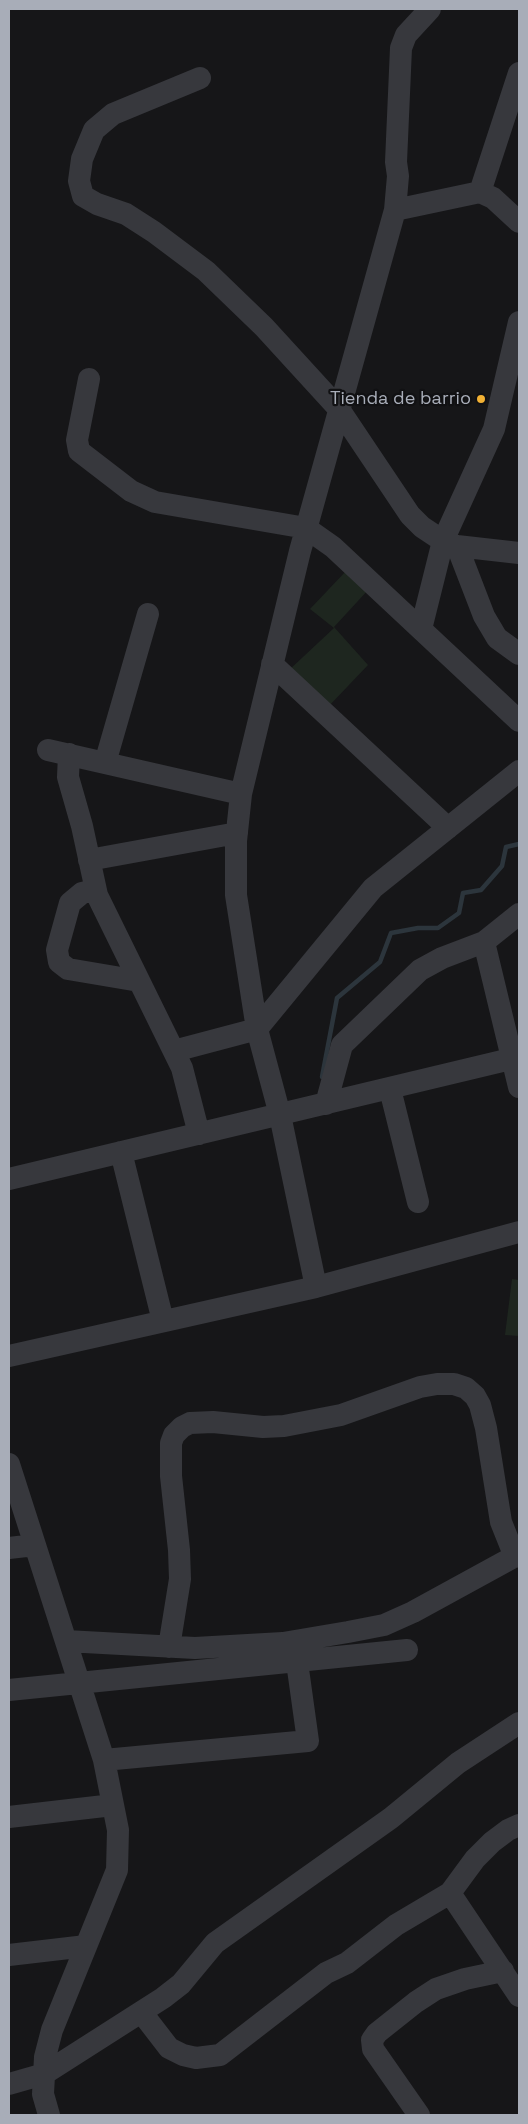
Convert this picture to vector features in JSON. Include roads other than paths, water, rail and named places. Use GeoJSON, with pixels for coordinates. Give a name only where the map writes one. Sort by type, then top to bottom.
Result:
{"type":"FeatureCollection","features":[{"type":"Feature","properties":{"kind":"street"},"geometry":{"type":"LineString","coordinates":[[316,1287],[280,1115],[257,1029],[236,895],[237,833],[241,794],[306,528],[395,210],[398,176],[396,162],[401,48],[406,36],[430,9]]}},
{"type":"Feature","properties":{"kind":"street"},"geometry":{"type":"LineString","coordinates":[[480,192],[519,73]]}},
{"type":"Feature","properties":{"kind":"street"},"geometry":{"type":"LineString","coordinates":[[200,78],[114,114],[94,130],[82,159],[79,181],[83,196],[96,204],[126,214],[206,271],[264,327],[339,409],[410,515],[450,544],[519,553]]}},
{"type":"Feature","properties":{"kind":"street"},"geometry":{"type":"LineString","coordinates":[[395,210],[480,192],[493,198],[519,222]]}},
{"type":"Feature","properties":{"kind":"street"},"geometry":{"type":"LineString","coordinates":[[421,629],[450,544],[494,429],[519,322]]}},
{"type":"Feature","properties":{"kind":"street"},"geometry":{"type":"LineString","coordinates":[[89,379],[77,440],[79,451],[131,491],[155,502],[306,528],[333,547],[519,721]]}},
{"type":"Feature","properties":{"kind":"street"},"geometry":{"type":"LineString","coordinates":[[450,544],[484,616],[497,638],[519,654]]}},
{"type":"Feature","properties":{"kind":"street"},"geometry":{"type":"LineString","coordinates":[[105,763],[148,614]]}},
{"type":"Feature","properties":{"kind":"street"},"geometry":{"type":"LineString","coordinates":[[272,664],[448,828]]}},
{"type":"Feature","properties":{"kind":"street"},"geometry":{"type":"LineString","coordinates":[[198,1134],[182,1068],[96,890],[68,777],[58,752],[241,794]]}},
{"type":"Feature","properties":{"kind":"street"},"geometry":{"type":"LineString","coordinates":[[174,1051],[257,1029],[373,888],[519,771]]}},
{"type":"Feature","properties":{"kind":"street"},"geometry":{"type":"LineString","coordinates":[[89,860],[237,833]]}},
{"type":"Feature","properties":{"kind":"street"},"geometry":{"type":"LineString","coordinates":[[96,890],[82,893],[70,903],[57,950],[59,962],[68,970],[139,981]]}},
{"type":"Feature","properties":{"kind":"street"},"geometry":{"type":"LineString","coordinates":[[326,1104],[342,1045],[420,970],[442,958],[484,942],[519,914]]}},
{"type":"Feature","properties":{"kind":"street"},"geometry":{"type":"LineString","coordinates":[[484,942],[516,1058],[519,1087]]}},
{"type":"Feature","properties":{"kind":"street"},"geometry":{"type":"LineString","coordinates":[[9,1179],[516,1058]]}},
{"type":"Feature","properties":{"kind":"street"},"geometry":{"type":"LineString","coordinates":[[390,1089],[418,1202]]}},
{"type":"Feature","properties":{"kind":"street"},"geometry":{"type":"LineString","coordinates":[[121,1152],[163,1322]]}},
{"type":"Feature","properties":{"kind":"street"},"geometry":{"type":"LineString","coordinates":[[9,1356],[316,1287],[519,1232]]}},
{"type":"Feature","properties":{"kind":"street"},"geometry":{"type":"LineString","coordinates":[[66,1641],[170,1647],[283,1643],[384,1625],[413,1612],[517,1556],[502,1522],[486,1428],[480,1405],[475,1396],[466,1388],[454,1384],[437,1384],[420,1387],[341,1415],[284,1426],[263,1427],[213,1422],[190,1423],[178,1431],[172,1443],[171,1476],[180,1550],[180,1579],[170,1647]]}},
{"type":"Feature","properties":{"kind":"street"},"geometry":{"type":"LineString","coordinates":[[9,1464],[104,1760],[118,1830],[117,1870],[52,2030],[45,2057],[43,2094],[49,2115]]}},
{"type":"Feature","properties":{"kind":"street"},"geometry":{"type":"LineString","coordinates":[[9,1548],[35,1545]]}},
{"type":"Feature","properties":{"kind":"street"},"geometry":{"type":"LineString","coordinates":[[9,1690],[407,1650]]}},
{"type":"Feature","properties":{"kind":"street"},"geometry":{"type":"LineString","coordinates":[[104,1760],[308,1740],[297,1662]]}},
{"type":"Feature","properties":{"kind":"street"},"geometry":{"type":"LineString","coordinates":[[9,2084],[44,2074],[142,2013],[181,1984],[215,1944],[391,1818],[458,1763],[519,1723]]}},
{"type":"Feature","properties":{"kind":"street"},"geometry":{"type":"LineString","coordinates":[[9,1817],[113,1805]]}},
{"type":"Feature","properties":{"kind":"street"},"geometry":{"type":"LineString","coordinates":[[142,2013],[169,2048],[183,2055],[196,2058],[220,2055],[326,1972],[347,1963],[396,1925],[450,1893],[475,1859],[492,1842],[519,1825]]}},
{"type":"Feature","properties":{"kind":"street"},"geometry":{"type":"LineString","coordinates":[[450,1893],[519,1996]]}},
{"type":"Feature","properties":{"kind":"street"},"geometry":{"type":"LineString","coordinates":[[9,1955],[86,1946]]}},
{"type":"Feature","properties":{"kind":"street"},"geometry":{"type":"LineString","coordinates":[[419,2115],[373,2049],[372,2040],[377,2033],[416,2002],[436,1989],[465,1979],[503,1971]]}},
{"type":"Feature","properties":{"kind":"waterway"},"geometry":{"type":"LineString","coordinates":[[322,1077],[337,998],[380,962],[391,933],[418,928],[438,928],[459,913],[463,893],[481,890],[502,866],[506,847],[519,844]]}},
{"type":"Feature","properties":{"kind":"place","name":"Tienda de barrio"},"geometry":{"type":"Point","coordinates":[481,399]}}]}
